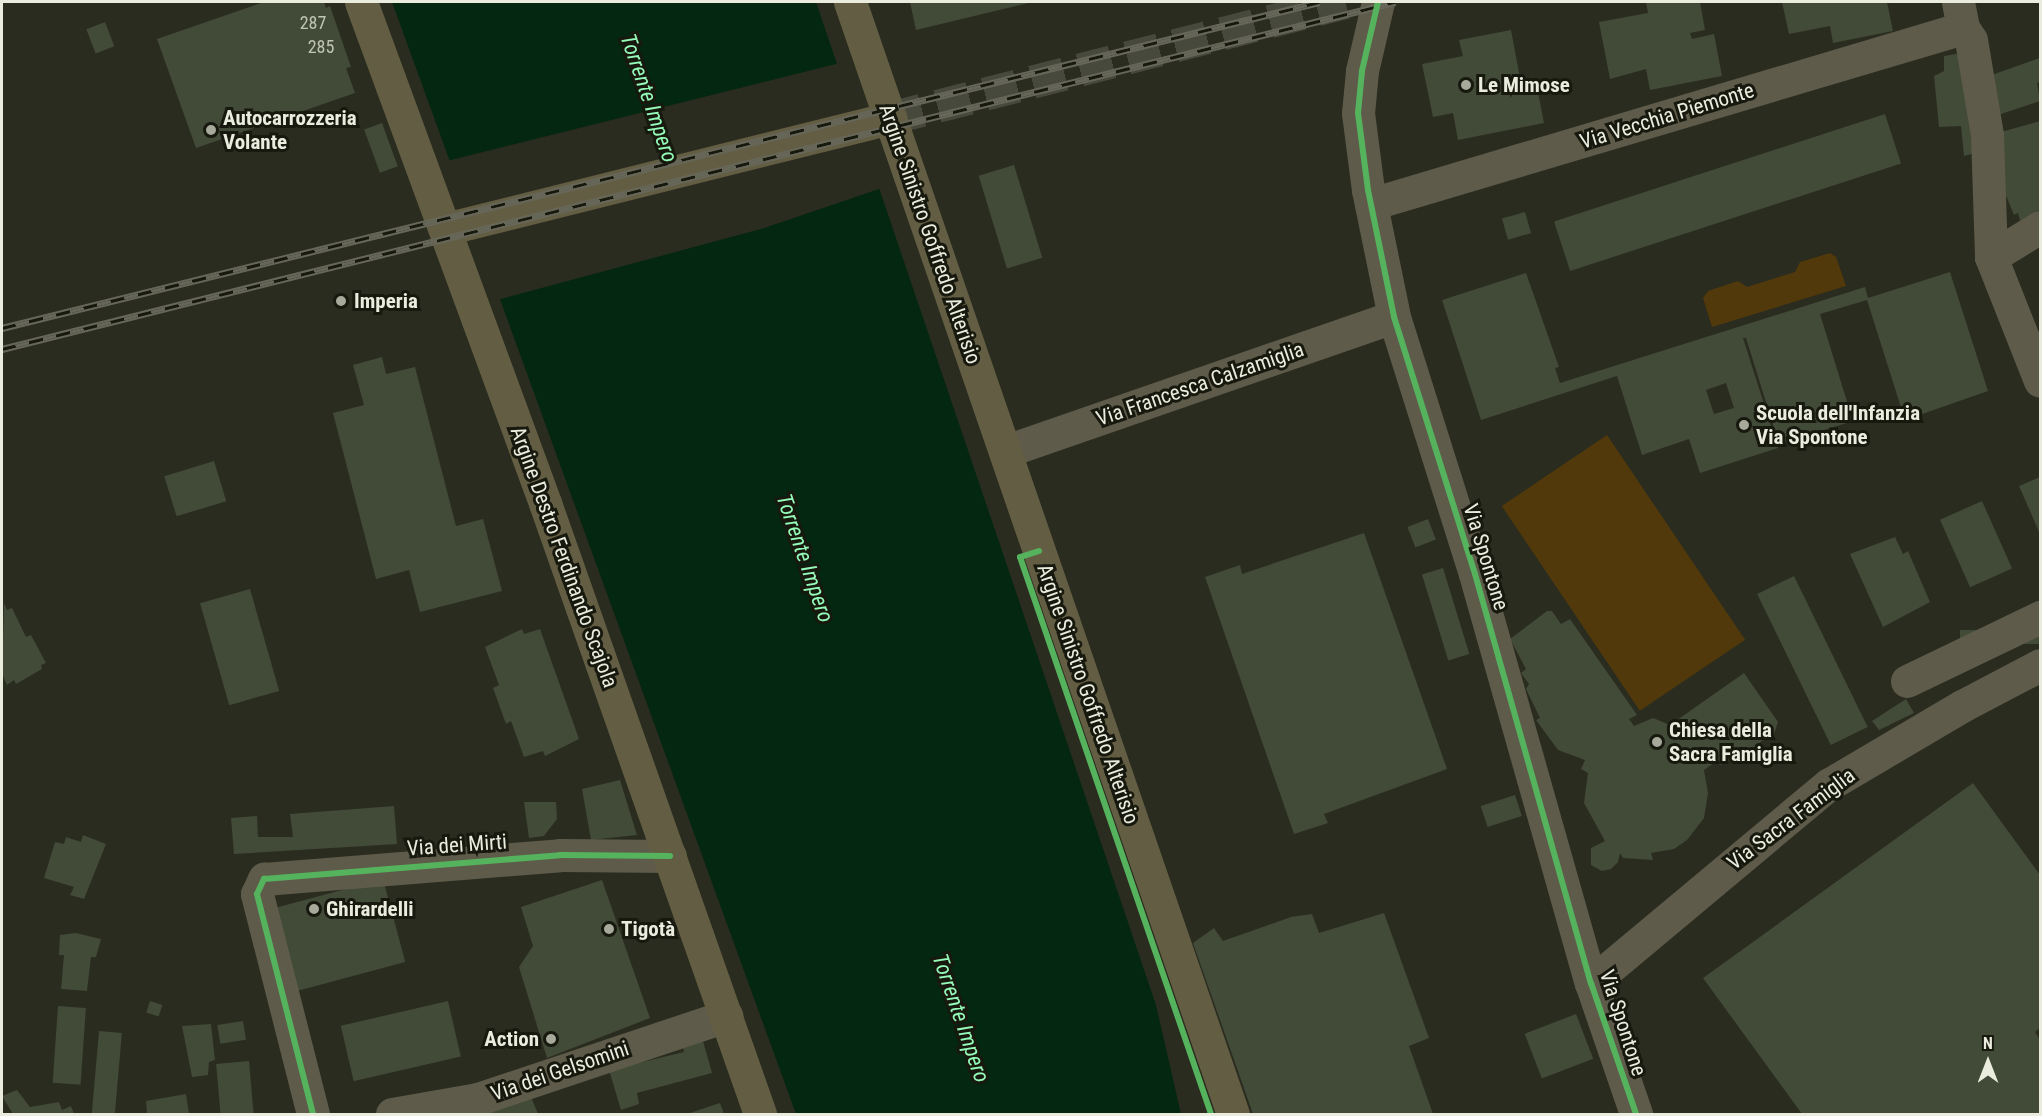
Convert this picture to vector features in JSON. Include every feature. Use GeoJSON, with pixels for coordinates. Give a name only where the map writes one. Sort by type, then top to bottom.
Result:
{"type":"FeatureCollection","features":[{"type":"Feature","properties":{"kind":"main road","name":"Argine Destro Ferdinando Scajola"},"geometry":{"type":"LineString","coordinates":[[362,2],[670,856],[760,1114]]}},
{"type":"Feature","properties":{"kind":"main road","name":"Argine Sinistro Goffredo Alterisio"},"geometry":{"type":"LineString","coordinates":[[850,2],[1233,1114]]}},
{"type":"Feature","properties":{"kind":"main road"},"geometry":{"type":"LineString","coordinates":[[445,229],[890,118]]}},
{"type":"Feature","properties":{"kind":"street","name":"Via Spontone"},"geometry":{"type":"LineString","coordinates":[[1378,2],[1362,71],[1358,113],[1371,204],[1394,317],[1474,574],[1591,983],[1636,1114]]}},
{"type":"Feature","properties":{"kind":"street","name":"Via Vecchia Piemonte"},"geometry":{"type":"LineString","coordinates":[[1371,204],[1961,15],[1971,40],[1978,77],[1990,176],[1991,256],[2040,381]]}},
{"type":"Feature","properties":{"kind":"street"},"geometry":{"type":"LineString","coordinates":[[1991,256],[2040,227]]}},
{"type":"Feature","properties":{"kind":"street","name":"Via Francesca Calzamiglia"},"geometry":{"type":"LineString","coordinates":[[1006,451],[1394,317]]}},
{"type":"Feature","properties":{"kind":"street"},"geometry":{"type":"LineString","coordinates":[[1907,681],[2040,617]]}},
{"type":"Feature","properties":{"kind":"street","name":"Via Sacra Famiglia"},"geometry":{"type":"LineString","coordinates":[[1591,983],[1828,785],[1962,706],[2040,665]]}},
{"type":"Feature","properties":{"kind":"street","name":"Via dei Mirti"},"geometry":{"type":"LineString","coordinates":[[312,1114],[257,894],[264,879],[402,866],[560,855],[670,856]]}},
{"type":"Feature","properties":{"kind":"street","name":"Via dei Gelsomini"},"geometry":{"type":"LineString","coordinates":[[392,1114],[478,1099],[726,1016]]}},
{"type":"Feature","properties":{"kind":"shaded area"},"geometry":{"type":"Polygon","coordinates":[[[1830,253],[1836,257],[1846,286],[1712,327],[1703,298],[1708,291],[1738,281],[1747,287],[1795,272],[1800,262],[1830,253]]]}},
{"type":"Feature","properties":{"kind":"shaded area"},"geometry":{"type":"Polygon","coordinates":[[[1607,435],[1745,640],[1640,711],[1502,506],[1607,435]]]}},
{"type":"Feature","properties":{"kind":"water","name":"Torrente Impero"},"geometry":{"type":"Polygon","coordinates":[[[392,2],[816,2],[1156,1005],[1181,1114],[796,1114],[392,2]]]}},
{"type":"Feature","properties":{"kind":"pier"},"geometry":{"type":"Polygon","coordinates":[[[840,63],[882,188],[761,229],[497,300],[447,161],[840,63]]]}},
{"type":"Feature","properties":{"kind":"building"},"geometry":{"type":"Polygon","coordinates":[[[264,2],[324,2],[326,8],[330,6],[351,67],[346,68],[355,93],[196,148],[157,39],[264,2]]]}},
{"type":"Feature","properties":{"kind":"building"},"geometry":{"type":"Polygon","coordinates":[[[910,2],[1033,2],[916,30],[910,2]]]}},
{"type":"Feature","properties":{"kind":"building"},"geometry":{"type":"Polygon","coordinates":[[[1646,2],[1700,2],[1705,30],[1690,33],[1692,39],[1714,34],[1722,76],[1650,90],[1646,69],[1610,79],[1599,22],[1648,13],[1646,2]]]}},
{"type":"Feature","properties":{"kind":"building"},"geometry":{"type":"Polygon","coordinates":[[[1782,2],[1887,2],[1893,31],[1833,43],[1830,26],[1789,34],[1782,2]]]}},
{"type":"Feature","properties":{"kind":"building"},"geometry":{"type":"Polygon","coordinates":[[[105,22],[114,46],[96,53],[86,29],[105,22]]]}},
{"type":"Feature","properties":{"kind":"building","name":"Le Mimose"},"geometry":{"type":"Polygon","coordinates":[[[1511,30],[1520,78],[1505,81],[1507,87],[1536,82],[1544,123],[1458,140],[1453,113],[1433,117],[1422,64],[1463,56],[1459,40],[1511,30]]]}},
{"type":"Feature","properties":{"kind":"building"},"geometry":{"type":"Polygon","coordinates":[[[1968,52],[1979,152],[1964,156],[1961,126],[1939,127],[1934,76],[1944,71],[1944,56],[1968,52]]]}},
{"type":"Feature","properties":{"kind":"building"},"geometry":{"type":"Polygon","coordinates":[[[2040,58],[2040,82],[2037,83],[2040,101],[1998,115],[1986,77],[2040,58]]]}},
{"type":"Feature","properties":{"kind":"building"},"geometry":{"type":"Polygon","coordinates":[[[1885,114],[1901,163],[1570,271],[1554,222],[1885,114]]]}},
{"type":"Feature","properties":{"kind":"building"},"geometry":{"type":"Polygon","coordinates":[[[2040,121],[2040,210],[2021,224],[2018,213],[2014,215],[2000,181],[1994,134],[2040,121]]]}},
{"type":"Feature","properties":{"kind":"building"},"geometry":{"type":"Polygon","coordinates":[[[382,123],[398,166],[380,173],[364,129],[382,123]]]}},
{"type":"Feature","properties":{"kind":"building"},"geometry":{"type":"Polygon","coordinates":[[[1014,165],[1042,258],[1007,269],[979,176],[1014,165]]]}},
{"type":"Feature","properties":{"kind":"building"},"geometry":{"type":"Polygon","coordinates":[[[1525,212],[1531,233],[1508,240],[1502,219],[1525,212]]]}},
{"type":"Feature","properties":{"kind":"building"},"geometry":{"type":"Polygon","coordinates":[[[1950,272],[1988,391],[1905,420],[1867,300],[1820,314],[1853,421],[1779,444],[1746,338],[1743,338],[1778,448],[1700,473],[1689,439],[1642,455],[1617,376],[1481,420],[1442,300],[1526,273],[1559,367],[1555,368],[1560,383],[1865,287],[1868,298],[1950,272]],[[1726,383],[1706,390],[1714,414],[1734,408],[1726,383]]]}},
{"type":"Feature","properties":{"kind":"building"},"geometry":{"type":"Polygon","coordinates":[[[382,357],[386,374],[415,367],[456,526],[483,519],[502,591],[420,612],[409,570],[376,579],[333,413],[364,405],[353,365],[382,357]]]}},
{"type":"Feature","properties":{"kind":"building"},"geometry":{"type":"Polygon","coordinates":[[[214,461],[226,501],[177,516],[164,476],[214,461]]]}},
{"type":"Feature","properties":{"kind":"building"},"geometry":{"type":"Polygon","coordinates":[[[2040,477],[2040,534],[2019,486],[2040,477]]]}},
{"type":"Feature","properties":{"kind":"building"},"geometry":{"type":"Polygon","coordinates":[[[1982,501],[2012,569],[1970,587],[1940,520],[1982,501]]]}},
{"type":"Feature","properties":{"kind":"building"},"geometry":{"type":"Polygon","coordinates":[[[1428,519],[1436,540],[1415,547],[1407,527],[1428,519]]]}},
{"type":"Feature","properties":{"kind":"building"},"geometry":{"type":"Polygon","coordinates":[[[1364,533],[1447,769],[1324,814],[1328,823],[1294,834],[1205,577],[1240,565],[1242,574],[1364,533]]]}},
{"type":"Feature","properties":{"kind":"building"},"geometry":{"type":"Polygon","coordinates":[[[1895,537],[1903,554],[1908,551],[1930,602],[1883,627],[1850,554],[1895,537]]]}},
{"type":"Feature","properties":{"kind":"building"},"geometry":{"type":"Polygon","coordinates":[[[1443,568],[1469,654],[1448,660],[1422,574],[1443,568]]]}},
{"type":"Feature","properties":{"kind":"building"},"geometry":{"type":"Polygon","coordinates":[[[1794,576],[1868,727],[1831,745],[1757,594],[1794,576]]]}},
{"type":"Feature","properties":{"kind":"building"},"geometry":{"type":"Polygon","coordinates":[[[250,589],[279,691],[229,705],[200,603],[250,589]]]}},
{"type":"Feature","properties":{"kind":"building"},"geometry":{"type":"Polygon","coordinates":[[[4,603],[7,610],[12,608],[26,637],[31,635],[46,663],[41,665],[42,669],[16,684],[14,680],[7,685],[2,674],[4,603]]]}},
{"type":"Feature","properties":{"kind":"building","name":"Chiesa della Sacra Famiglia"},"geometry":{"type":"Polygon","coordinates":[[[1547,611],[1552,611],[1561,624],[1570,619],[1637,715],[1629,719],[1634,726],[1653,718],[1670,725],[1744,673],[1778,722],[1773,737],[1764,739],[1747,754],[1720,765],[1717,761],[1704,770],[1708,793],[1704,818],[1687,840],[1674,849],[1651,853],[1653,860],[1623,858],[1620,853],[1618,862],[1611,869],[1602,871],[1591,865],[1591,848],[1605,841],[1584,803],[1588,773],[1581,769],[1585,760],[1558,750],[1536,720],[1540,718],[1526,689],[1529,684],[1521,673],[1526,669],[1510,639],[1547,611]]]}},
{"type":"Feature","properties":{"kind":"building"},"geometry":{"type":"Polygon","coordinates":[[[522,629],[524,634],[540,629],[579,739],[545,756],[543,751],[524,757],[511,721],[506,724],[493,688],[499,685],[485,647],[522,629]]]}},
{"type":"Feature","properties":{"kind":"building"},"geometry":{"type":"Polygon","coordinates":[[[1960,630],[2040,630],[2040,644],[1960,644],[1960,630]]]}},
{"type":"Feature","properties":{"kind":"building"},"geometry":{"type":"Polygon","coordinates":[[[1906,699],[1914,713],[1879,730],[1872,721],[1906,699]]]}},
{"type":"Feature","properties":{"kind":"building"},"geometry":{"type":"Polygon","coordinates":[[[620,780],[637,835],[591,840],[582,789],[620,780]]]}},
{"type":"Feature","properties":{"kind":"building"},"geometry":{"type":"Polygon","coordinates":[[[1973,783],[2040,875],[2040,1028],[2035,1032],[2040,1040],[2040,1114],[1802,1114],[1703,978],[1973,783]]]}},
{"type":"Feature","properties":{"kind":"building"},"geometry":{"type":"Polygon","coordinates":[[[1515,795],[1522,816],[1488,827],[1481,806],[1515,795]]]}},
{"type":"Feature","properties":{"kind":"building"},"geometry":{"type":"Polygon","coordinates":[[[524,802],[556,802],[557,819],[544,836],[529,838],[524,802]]]}},
{"type":"Feature","properties":{"kind":"building"},"geometry":{"type":"Polygon","coordinates":[[[394,806],[397,844],[234,854],[231,818],[257,816],[258,837],[293,837],[290,814],[394,806]]]}},
{"type":"Feature","properties":{"kind":"building"},"geometry":{"type":"Polygon","coordinates":[[[83,835],[106,844],[84,899],[70,895],[74,887],[44,878],[55,842],[64,844],[66,837],[81,842],[83,835]]]}},
{"type":"Feature","properties":{"kind":"building"},"geometry":{"type":"Polygon","coordinates":[[[383,879],[405,962],[295,992],[273,909],[383,879]]]}},
{"type":"Feature","properties":{"kind":"building"},"geometry":{"type":"Polygon","coordinates":[[[602,880],[650,1018],[547,1058],[519,967],[533,946],[521,907],[602,880]]]}},
{"type":"Feature","properties":{"kind":"building"},"geometry":{"type":"Polygon","coordinates":[[[1384,913],[1429,1038],[1409,1046],[1433,1114],[1253,1114],[1193,943],[1214,928],[1223,941],[1291,917],[1312,914],[1319,933],[1384,913]]]}},
{"type":"Feature","properties":{"kind":"building"},"geometry":{"type":"Polygon","coordinates":[[[76,933],[101,939],[96,957],[91,957],[87,991],[61,989],[64,955],[59,955],[60,935],[76,933]]]}},
{"type":"Feature","properties":{"kind":"building"},"geometry":{"type":"Polygon","coordinates":[[[150,1001],[162,1005],[159,1016],[146,1012],[150,1001]]]}},
{"type":"Feature","properties":{"kind":"building"},"geometry":{"type":"Polygon","coordinates":[[[448,1001],[461,1057],[354,1081],[341,1026],[448,1001]]]}},
{"type":"Feature","properties":{"kind":"building"},"geometry":{"type":"Polygon","coordinates":[[[58,1006],[86,1008],[81,1085],[53,1083],[58,1006]]]}},
{"type":"Feature","properties":{"kind":"building"},"geometry":{"type":"Polygon","coordinates":[[[1576,1014],[1593,1059],[1542,1079],[1525,1034],[1576,1014]]]}},
{"type":"Feature","properties":{"kind":"building"},"geometry":{"type":"Polygon","coordinates":[[[243,1021],[246,1040],[220,1044],[217,1025],[243,1021]]]}},
{"type":"Feature","properties":{"kind":"building"},"geometry":{"type":"Polygon","coordinates":[[[211,1024],[215,1060],[209,1062],[208,1075],[192,1077],[182,1026],[211,1024]]]}},
{"type":"Feature","properties":{"kind":"building"},"geometry":{"type":"Polygon","coordinates":[[[99,1031],[122,1033],[115,1114],[92,1114],[99,1031]]]}},
{"type":"Feature","properties":{"kind":"building"},"geometry":{"type":"Polygon","coordinates":[[[703,1041],[712,1073],[637,1093],[639,1104],[621,1110],[609,1070],[684,1052],[683,1048],[703,1041]]]}},
{"type":"Feature","properties":{"kind":"building"},"geometry":{"type":"Polygon","coordinates":[[[249,1061],[254,1114],[221,1114],[216,1064],[249,1061]]]}},
{"type":"Feature","properties":{"kind":"building"},"geometry":{"type":"Polygon","coordinates":[[[17,1090],[30,1107],[59,1102],[62,1110],[71,1106],[74,1114],[13,1114],[2,1096],[17,1090]]]}},
{"type":"Feature","properties":{"kind":"building"},"geometry":{"type":"Polygon","coordinates":[[[529,1092],[538,1114],[480,1114],[529,1092]]]}},
{"type":"Feature","properties":{"kind":"building"},"geometry":{"type":"Polygon","coordinates":[[[186,1094],[189,1114],[147,1114],[146,1101],[186,1094]]]}},
{"type":"Feature","properties":{"kind":"building"},"geometry":{"type":"Polygon","coordinates":[[[720,1103],[724,1114],[687,1114],[720,1103]]]}},
{"type":"Feature","properties":{"kind":"tunnel"},"geometry":{"type":"LineString","coordinates":[[890,118],[1345,2]]}},
{"type":"Feature","properties":{"kind":"railway"},"geometry":{"type":"LineString","coordinates":[[2,328],[1319,2]]}},
{"type":"Feature","properties":{"kind":"railway"},"geometry":{"type":"LineString","coordinates":[[2,349],[1395,2]]}},
{"type":"Feature","properties":{"kind":"cycle path"},"geometry":{"type":"LineString","coordinates":[[1378,2],[1362,71],[1358,113],[1368,190],[1394,317],[1475,574],[1591,983],[1636,1114]]}},
{"type":"Feature","properties":{"kind":"cycle path"},"geometry":{"type":"LineString","coordinates":[[1039,551],[1020,557],[1211,1114]]}},
{"type":"Feature","properties":{"kind":"cycle path"},"geometry":{"type":"LineString","coordinates":[[313,1114],[257,894],[264,879],[560,855],[670,856]]}},
{"type":"Feature","properties":{"kind":"place","name":"Le Mimose"},"geometry":{"type":"Point","coordinates":[1466,85]}},
{"type":"Feature","properties":{"kind":"place","name":"Autocarrozzeria Volante"},"geometry":{"type":"Point","coordinates":[211,130]}},
{"type":"Feature","properties":{"kind":"place","name":"Imperia"},"geometry":{"type":"Point","coordinates":[341,301]}},
{"type":"Feature","properties":{"kind":"place","name":"Scuola dell'Infanzia Via Spontone"},"geometry":{"type":"Point","coordinates":[1744,425]}},
{"type":"Feature","properties":{"kind":"place","name":"Chiesa della Sacra Famiglia"},"geometry":{"type":"Point","coordinates":[1657,742]}},
{"type":"Feature","properties":{"kind":"place","name":"Ghirardelli"},"geometry":{"type":"Point","coordinates":[314,909]}},
{"type":"Feature","properties":{"kind":"place","name":"Tigotà"},"geometry":{"type":"Point","coordinates":[609,929]}},
{"type":"Feature","properties":{"kind":"place","name":"Action"},"geometry":{"type":"Point","coordinates":[551,1039]}}]}
